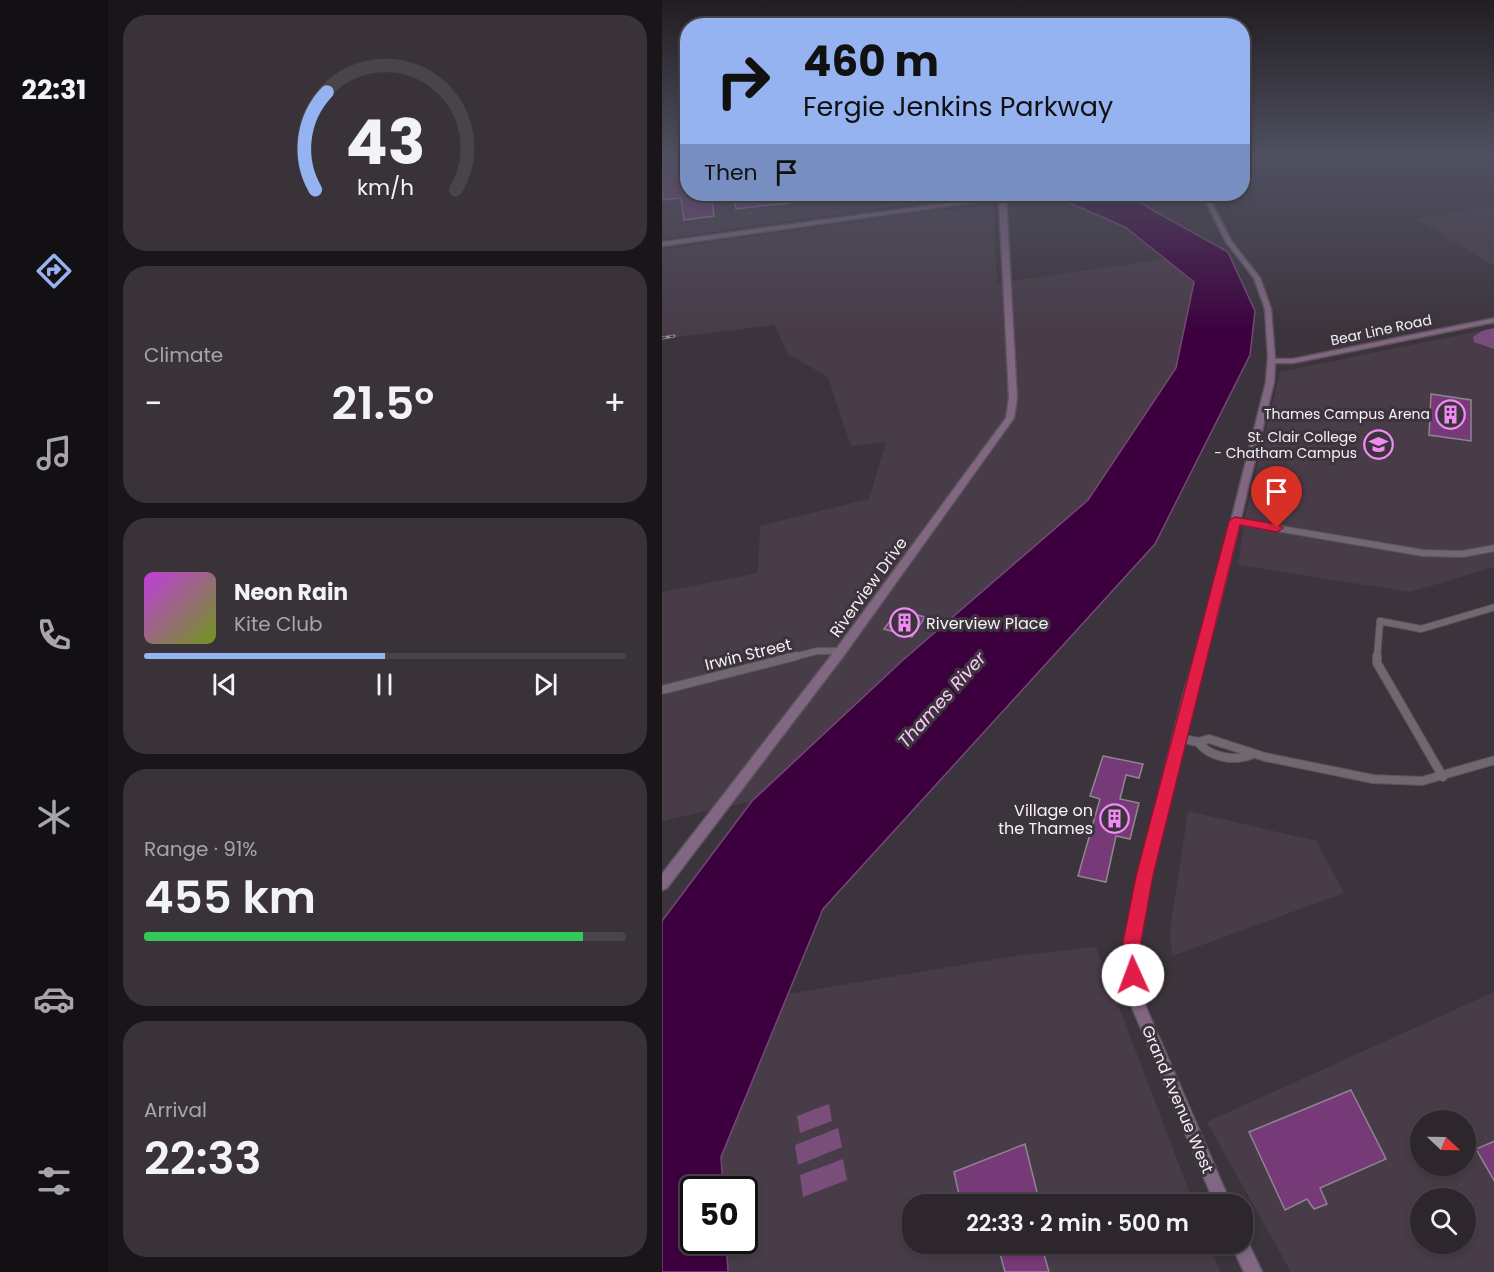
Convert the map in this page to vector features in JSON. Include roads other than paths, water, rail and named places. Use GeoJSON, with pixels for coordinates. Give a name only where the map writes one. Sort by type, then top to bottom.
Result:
{"type":"FeatureCollection","features":[{"type":"Feature","properties":{"kind":"main road"},"geometry":{"type":"LineString","coordinates":[[662,244],[868,214]]}},
{"type":"Feature","properties":{"kind":"main road","name":"Riverview Drive"},"geometry":{"type":"LineString","coordinates":[[662,884],[841,651],[1010,418],[1013,398],[1003,214]]}},
{"type":"Feature","properties":{"kind":"main road","name":"Grand Avenue West"},"geometry":{"type":"LineString","coordinates":[[1215,214],[1229,242],[1257,278],[1268,309],[1272,361],[1270,378],[1235,521],[1134,923],[1131,962],[1138,1005],[1219,1194]]}},
{"type":"Feature","properties":{"kind":"main road","name":"Bear Line Road"},"geometry":{"type":"LineString","coordinates":[[1272,361],[1293,361],[1494,320]]}},
{"type":"Feature","properties":{"kind":"main road"},"geometry":{"type":"LineString","coordinates":[[1270,378],[1276,369],[1293,361]]}},
{"type":"Feature","properties":{"kind":"main road"},"geometry":{"type":"LineString","coordinates":[[1245,1254],[1253,1272]]}},
{"type":"Feature","properties":{"kind":"street"},"geometry":{"type":"LineString","coordinates":[[1235,521],[1423,553],[1462,554],[1494,548]]}},
{"type":"Feature","properties":{"kind":"street"},"geometry":{"type":"LineString","coordinates":[[1443,777],[1377,663],[1380,621],[1421,629],[1494,607]]}},
{"type":"Feature","properties":{"kind":"street","name":"Irwin Street"},"geometry":{"type":"LineString","coordinates":[[662,690],[817,651],[841,651]]}},
{"type":"Feature","properties":{"kind":"street"},"geometry":{"type":"LineString","coordinates":[[1179,738],[1198,742],[1209,739],[1240,747],[1253,754],[1373,779],[1422,781],[1443,777],[1494,760]]}},
{"type":"Feature","properties":{"kind":"street"},"geometry":{"type":"LineString","coordinates":[[1198,742],[1205,751],[1240,760],[1253,754]]}},
{"type":"Feature","properties":{"kind":"water","name":"Thames River"},"geometry":{"type":"Polygon","coordinates":[[[1096,214],[1161,214],[1228,252],[1255,311],[1250,355],[1155,544],[823,909],[721,1157],[722,1176],[680,1176],[680,1254],[727,1254],[728,1272],[662,1272],[662,921],[752,801],[903,660],[1088,500],[1176,368],[1194,282],[1125,227],[1096,214]]]}},
{"type":"Feature","properties":{"kind":"railway"},"geometry":{"type":"LineString","coordinates":[[662,338],[674,336]]}},
{"type":"Feature","properties":{"kind":"place","name":"Thames Campus Arena"},"geometry":{"type":"Point","coordinates":[1451,414]}},
{"type":"Feature","properties":{"kind":"place","name":"St. Clair College - Chatham Campus"},"geometry":{"type":"Point","coordinates":[1378,445]}},
{"type":"Feature","properties":{"kind":"place","name":"Riverview Place"},"geometry":{"type":"Point","coordinates":[905,623]}},
{"type":"Feature","properties":{"kind":"place","name":"Village on the Thames"},"geometry":{"type":"Point","coordinates":[1114,819]}}]}
